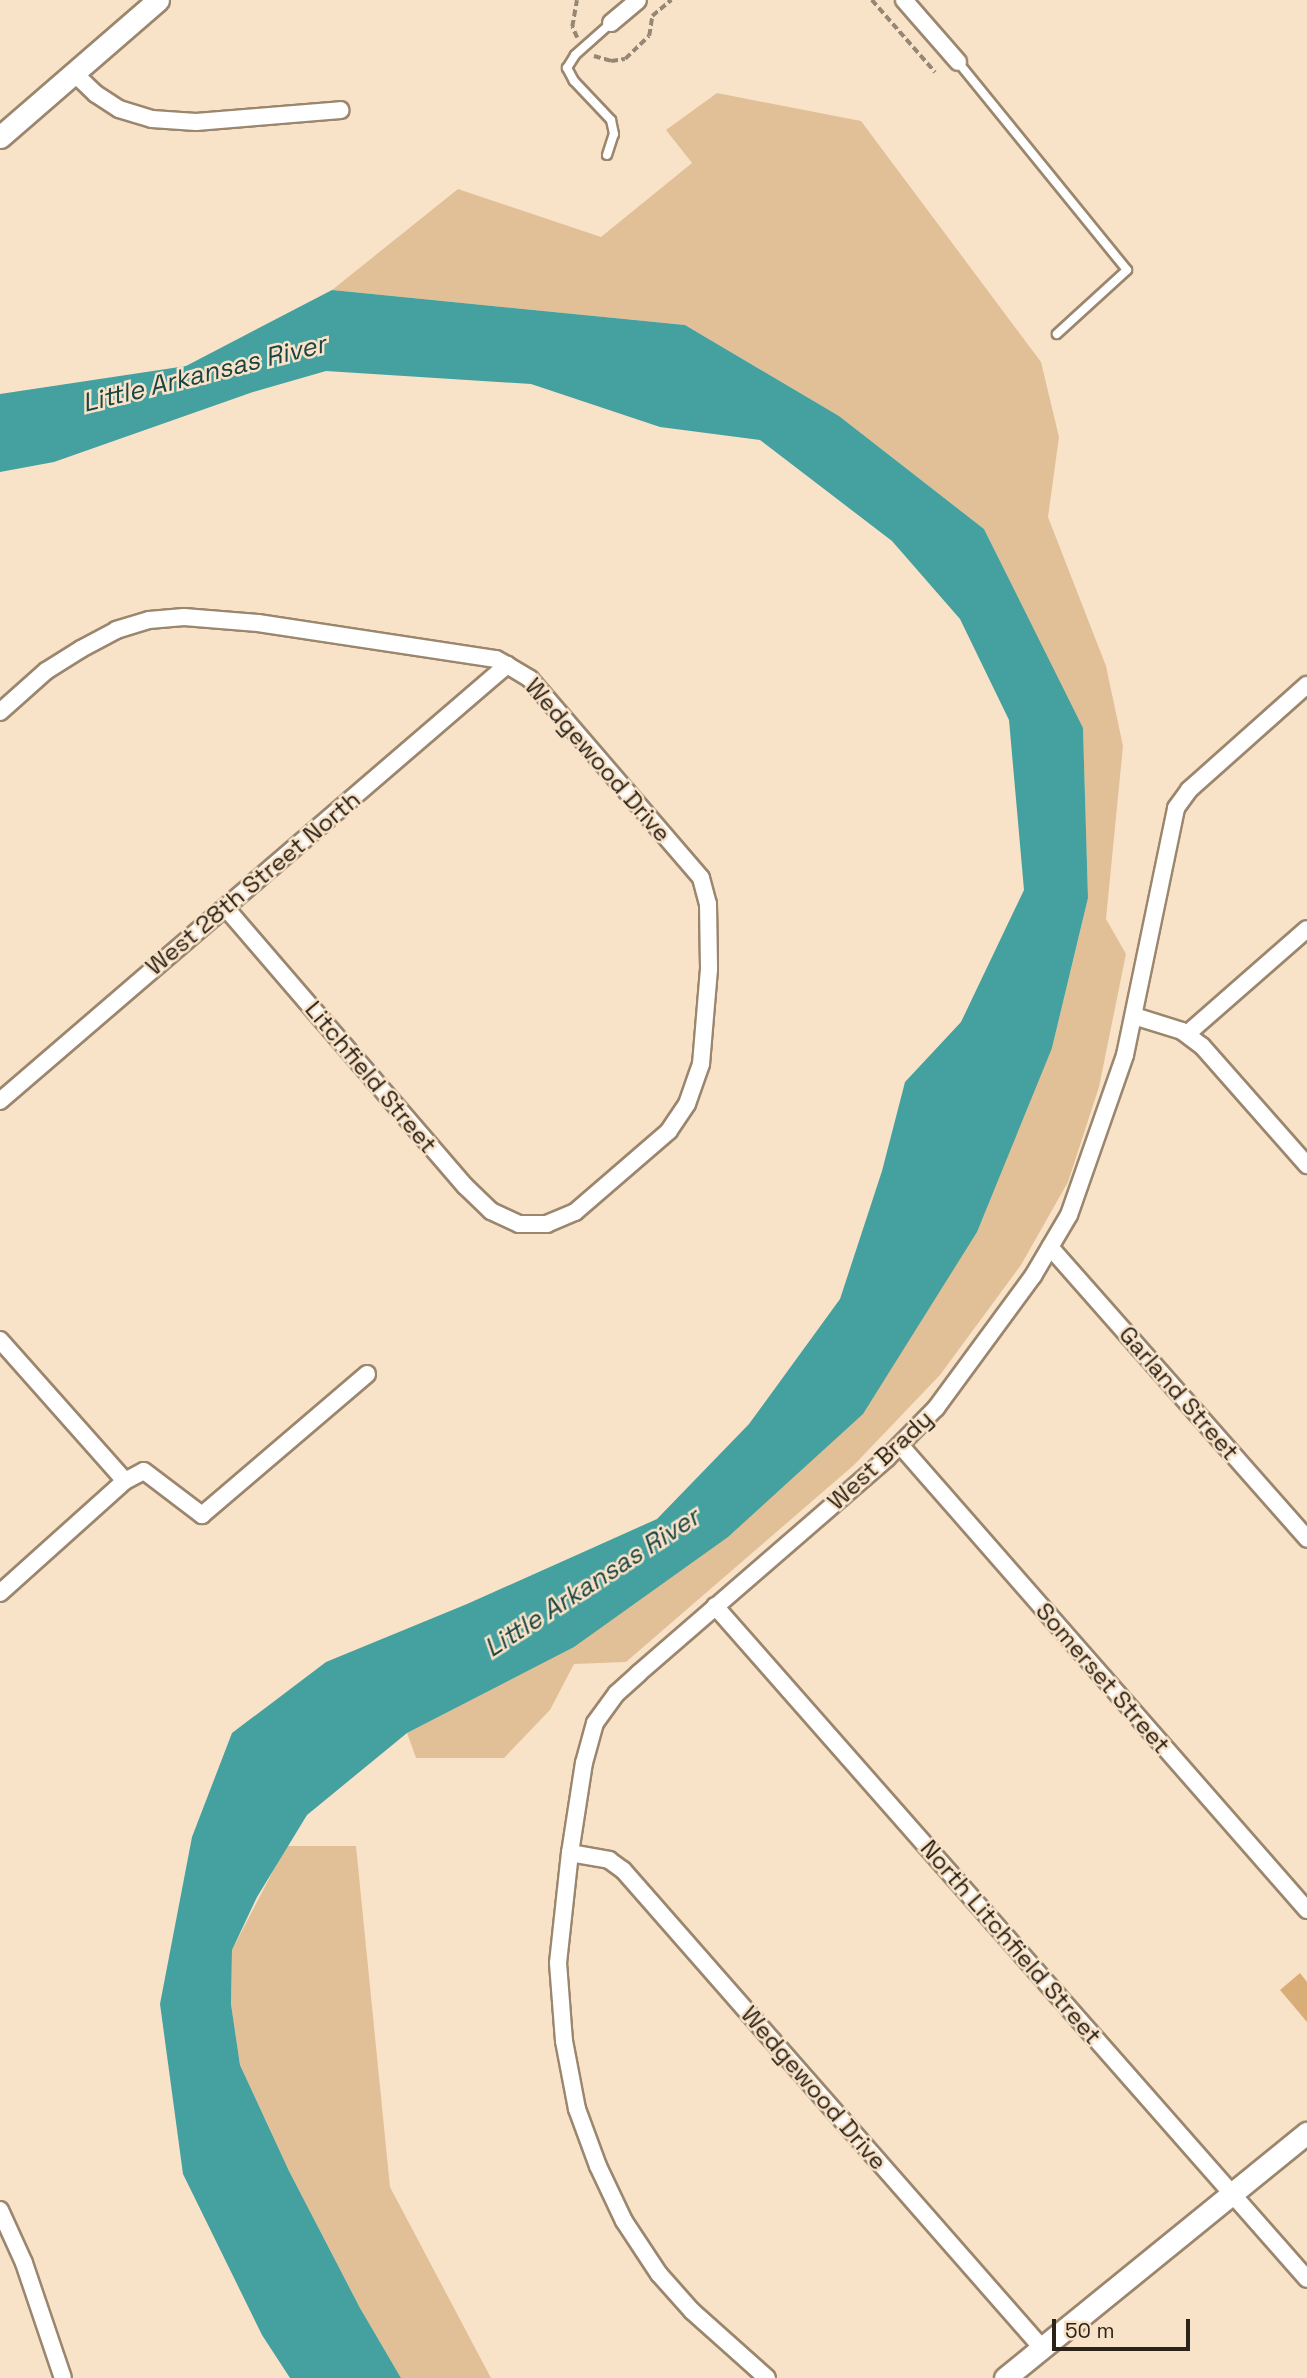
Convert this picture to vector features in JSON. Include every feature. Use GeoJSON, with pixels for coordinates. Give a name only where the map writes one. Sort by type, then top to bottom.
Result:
{"type":"FeatureCollection","features":[{"type":"Feature","properties":{"kind":"main road"},"geometry":{"type":"LineString","coordinates":[[0,137],[158,0]]}},
{"type":"Feature","properties":{"kind":"main road"},"geometry":{"type":"LineString","coordinates":[[1005,2378],[1307,2133]]}},
{"type":"Feature","properties":{"kind":"street"},"geometry":{"type":"LineString","coordinates":[[611,23],[638,0]]}},
{"type":"Feature","properties":{"kind":"street"},"geometry":{"type":"LineString","coordinates":[[904,0],[958,62]]}},
{"type":"Feature","properties":{"kind":"street"},"geometry":{"type":"LineString","coordinates":[[74,73],[96,94],[119,109],[152,119],[196,122],[341,110]]}},
{"type":"Feature","properties":{"kind":"street","name":"Wedgewood Drive"},"geometry":{"type":"LineString","coordinates":[[0,712],[46,671],[117,630],[149,620],[184,617],[258,622],[496,659],[530,679],[701,878],[708,904],[709,969],[701,1065],[687,1104],[669,1131],[575,1212],[547,1224],[532,1224]]}},
{"type":"Feature","properties":{"kind":"street","name":"West 28th Street North"},"geometry":{"type":"LineString","coordinates":[[0,1101],[507,665]]}},
{"type":"Feature","properties":{"kind":"street","name":"West Brady"},"geometry":{"type":"LineString","coordinates":[[767,2378],[692,2311],[659,2274],[624,2221],[598,2166],[578,2109],[564,2041],[558,1963],[570,1853],[584,1763],[595,1723],[616,1694],[900,1445],[936,1408],[1033,1276],[1069,1215],[1099,1137],[1125,1055],[1176,808],[1188,790],[1307,685]]}},
{"type":"Feature","properties":{"kind":"street","name":"Litchfield Street"},"geometry":{"type":"LineString","coordinates":[[225,907],[464,1186],[491,1211],[519,1224],[532,1224]]}},
{"type":"Feature","properties":{"kind":"street"},"geometry":{"type":"LineString","coordinates":[[1187,1034],[1307,929]]}},
{"type":"Feature","properties":{"kind":"street"},"geometry":{"type":"LineString","coordinates":[[1134,1016],[1161,1022],[1187,1034],[1202,1046],[1307,1165]]}},
{"type":"Feature","properties":{"kind":"street","name":"Garland Street"},"geometry":{"type":"LineString","coordinates":[[1050,1247],[1307,1539]]}},
{"type":"Feature","properties":{"kind":"street"},"geometry":{"type":"LineString","coordinates":[[0,1340],[125,1481]]}},
{"type":"Feature","properties":{"kind":"street"},"geometry":{"type":"LineString","coordinates":[[0,1593],[125,1481],[144,1471],[202,1515],[367,1374]]}},
{"type":"Feature","properties":{"kind":"street","name":"Somerset Street"},"geometry":{"type":"LineString","coordinates":[[900,1445],[1307,1910]]}},
{"type":"Feature","properties":{"kind":"street","name":"North Litchfield Street"},"geometry":{"type":"LineString","coordinates":[[715,1606],[1307,2279]]}},
{"type":"Feature","properties":{"kind":"street","name":"Wedgewood Drive"},"geometry":{"type":"LineString","coordinates":[[570,1853],[609,1860],[623,1870],[1042,2348]]}},
{"type":"Feature","properties":{"kind":"street"},"geometry":{"type":"LineString","coordinates":[[0,2210],[24,2263],[64,2378]]}},
{"type":"Feature","properties":{"kind":"lane"},"geometry":{"type":"LineString","coordinates":[[607,155],[614,134],[611,120],[574,81],[567,68],[575,55],[611,23]]}},
{"type":"Feature","properties":{"kind":"lane"},"geometry":{"type":"LineString","coordinates":[[958,62],[1126,270],[1057,334]]}},
{"type":"Feature","properties":{"kind":"path"},"geometry":{"type":"LineString","coordinates":[[872,0],[935,72]]}},
{"type":"Feature","properties":{"kind":"shaded area"},"geometry":{"type":"Polygon","coordinates":[[[717,93],[861,121],[1041,362],[1059,437],[1048,517],[1106,666],[1123,746],[1106,919],[1126,954],[1099,1087],[1068,1182],[1021,1265],[940,1375],[854,1465],[626,1662],[574,1664],[550,1710],[504,1758],[416,1758],[407,1733],[574,1646],[1052,1048],[1088,898],[1083,729],[984,529],[839,416],[685,325],[332,290],[458,189],[601,237],[692,163],[666,130],[717,93]]]}},
{"type":"Feature","properties":{"kind":"shaded area"},"geometry":{"type":"Polygon","coordinates":[[[286,1846],[356,1846],[390,2187],[491,2378],[401,2378],[360,2308],[289,2171],[240,2065],[231,2004],[232,1950],[286,1846]]]}},
{"type":"Feature","properties":{"kind":"water","name":"Little Arkansas River"},"geometry":{"type":"Polygon","coordinates":[[[332,290],[685,325],[839,416],[984,529],[1083,728],[1088,898],[1052,1048],[977,1232],[863,1414],[728,1537],[574,1647],[407,1733],[307,1815],[257,1897],[232,1950],[231,2004],[240,2065],[289,2171],[360,2308],[401,2378],[290,2378],[262,2335],[183,2174],[160,2004],[192,1837],[232,1733],[326,1662],[467,1604],[657,1519],[749,1424],[840,1299],[882,1171],[905,1082],[961,1022],[1024,890],[1009,720],[960,619],[892,541],[760,440],[660,427],[531,384],[326,371],[253,392],[54,462],[0,472],[0,394],[186,366],[332,290]]]}},
{"type":"Feature","properties":{"kind":"building"},"geometry":{"type":"Polygon","coordinates":[[[1300,1973],[1307,1982],[1307,2022],[1280,1990],[1300,1973]]]}}]}
